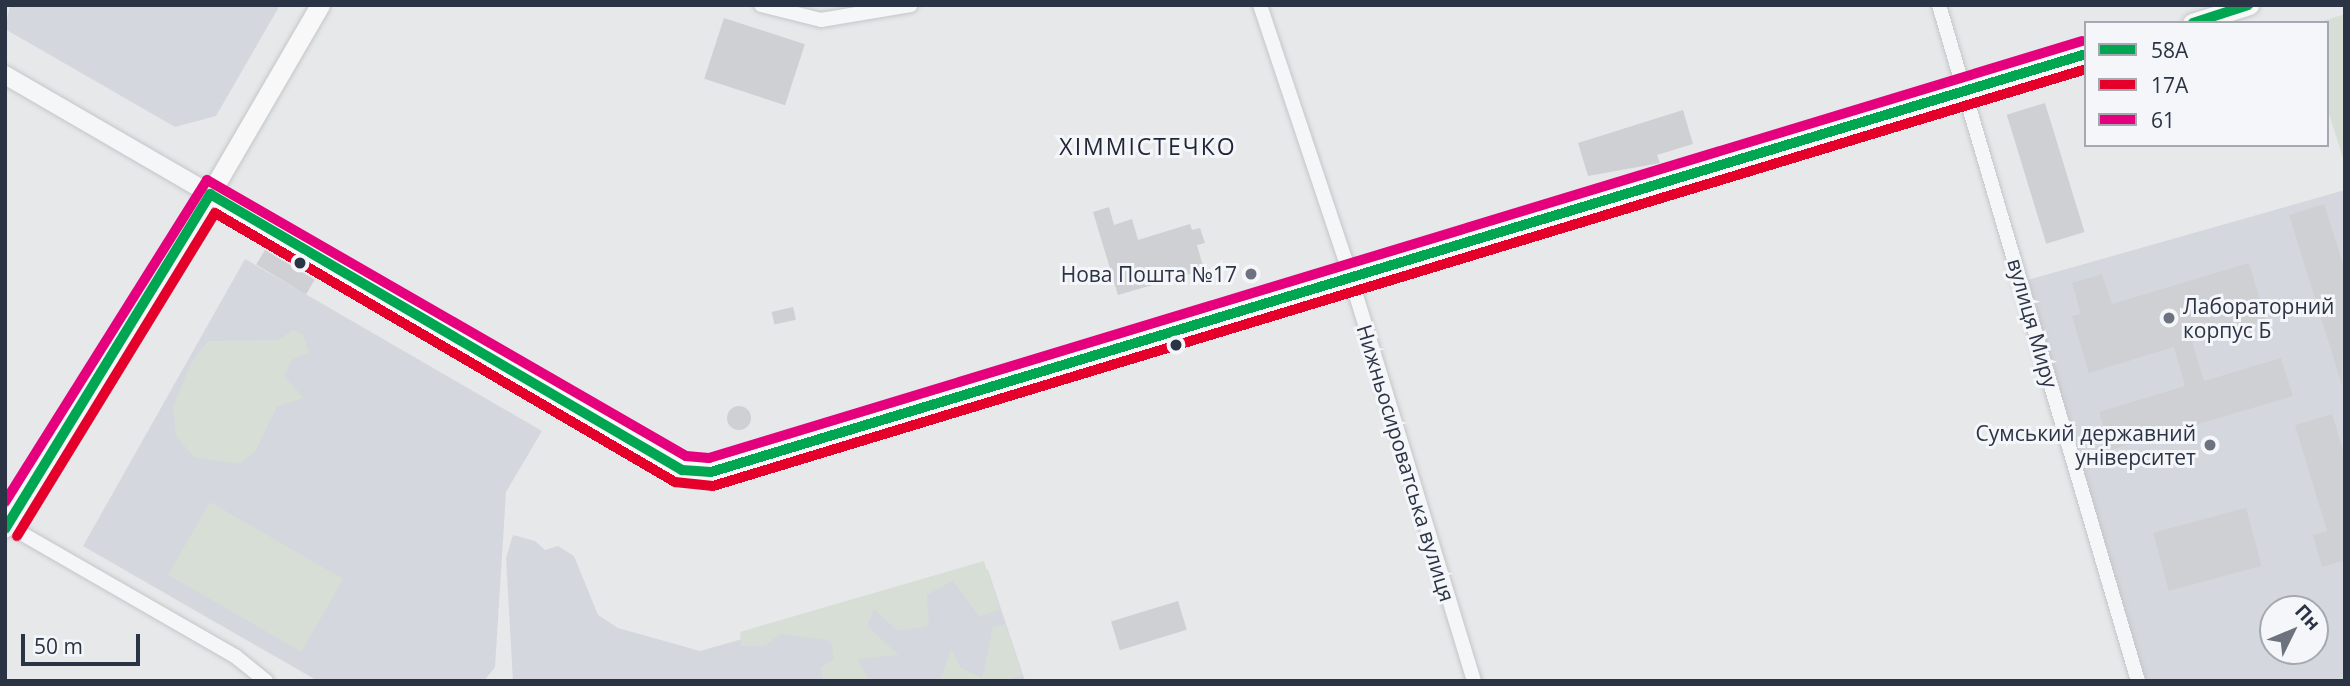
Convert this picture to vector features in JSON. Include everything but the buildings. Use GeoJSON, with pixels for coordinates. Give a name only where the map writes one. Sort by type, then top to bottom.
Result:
{"type":"FeatureCollection","features":[{"type":"Feature","properties":{"kind":"main road"},"geometry":{"type":"LineString","coordinates":[[320,5],[210,194],[682,470],[711,472],[2084,55]]}},
{"type":"Feature","properties":{"kind":"main road"},"geometry":{"type":"LineString","coordinates":[[2198,21],[2249,5]]}},
{"type":"Feature","properties":{"kind":"street"},"geometry":{"type":"LineString","coordinates":[[761,5],[821,20],[911,5]]}},
{"type":"Feature","properties":{"kind":"street","name":"Нижньосироватська вулиця"},"geometry":{"type":"LineString","coordinates":[[1260,5],[1350,276],[1474,681]]}},
{"type":"Feature","properties":{"kind":"street","name":"вулиця Миру"},"geometry":{"type":"LineString","coordinates":[[1939,5],[2138,681]]}},
{"type":"Feature","properties":{"kind":"street"},"geometry":{"type":"LineString","coordinates":[[5,75],[210,194],[6,527],[224,650],[266,681]]}},
{"type":"Feature","properties":{"kind":"shaded area"},"geometry":{"type":"Polygon","coordinates":[[[10,5],[280,5],[216,116],[175,127],[5,29],[10,5]]]}},
{"type":"Feature","properties":{"kind":"shaded area"},"geometry":{"type":"Polygon","coordinates":[[[2345,14],[2345,164],[2329,114],[2329,21],[2323,21],[2345,14]]]}},
{"type":"Feature","properties":{"kind":"shaded area","name":"Сумський державний університет"},"geometry":{"type":"Polygon","coordinates":[[[2345,190],[2345,681],[2144,681],[2028,280],[2345,190]]]}},
{"type":"Feature","properties":{"kind":"shaded area"},"geometry":{"type":"Polygon","coordinates":[[[245,259],[542,431],[506,492],[495,667],[484,681],[318,681],[83,546],[245,259]]]}},
{"type":"Feature","properties":{"kind":"shaded area"},"geometry":{"type":"Polygon","coordinates":[[[293,330],[303,334],[309,353],[292,360],[284,376],[304,398],[277,407],[255,452],[239,464],[194,457],[176,436],[173,406],[191,363],[208,341],[278,340],[293,330]]]}},
{"type":"Feature","properties":{"kind":"shaded area"},"geometry":{"type":"Polygon","coordinates":[[[210,502],[343,579],[301,652],[168,575],[210,502]]]}},
{"type":"Feature","properties":{"kind":"shaded area"},"geometry":{"type":"Polygon","coordinates":[[[513,535],[535,541],[545,550],[558,546],[574,556],[598,615],[618,628],[700,651],[988,570],[1025,681],[513,681],[506,558],[513,535]]]}},
{"type":"Feature","properties":{"kind":"shaded area"},"geometry":{"type":"Polygon","coordinates":[[[984,561],[1000,610],[979,616],[953,581],[927,595],[929,626],[898,631],[874,609],[867,626],[899,655],[858,659],[869,681],[823,681],[821,667],[834,660],[831,641],[780,634],[765,646],[741,646],[740,632],[984,561]]]}},
{"type":"Feature","properties":{"kind":"shaded area"},"geometry":{"type":"Polygon","coordinates":[[[1005,624],[1022,675],[1003,681],[940,681],[951,648],[960,667],[982,678],[993,627],[1005,624]]]}},
{"type":"Feature","properties":{"kind":"transit line","name":"58А"},"geometry":{"type":"LineString","coordinates":[[2199,21],[2248,5]]}},
{"type":"Feature","properties":{"kind":"transit line","name":"61"},"geometry":{"type":"LineString","coordinates":[[5,502],[207,180],[686,456],[709,458],[2082,41]]}},
{"type":"Feature","properties":{"kind":"transit line","name":"58А"},"geometry":{"type":"LineString","coordinates":[[5,529],[210,194],[682,470],[711,472],[2084,55]]}},
{"type":"Feature","properties":{"kind":"transit line","name":"17А"},"geometry":{"type":"LineString","coordinates":[[17,536],[215,213],[675,482],[713,486],[2084,70]]}},
{"type":"Feature","properties":{"kind":"place","name":"Нова Пошта №17"},"geometry":{"type":"Point","coordinates":[1251,274]}},
{"type":"Feature","properties":{"kind":"place","name":"Лабораторний корпус Б"},"geometry":{"type":"Point","coordinates":[2169,318]}},
{"type":"Feature","properties":{"kind":"place","name":"Сумський державний університет"},"geometry":{"type":"Point","coordinates":[2210,445]}},
{"type":"Feature","properties":{"kind":"district","name":"ХІММІСТЕЧКО"},"geometry":{"type":"Point","coordinates":[1148,146]}}]}
